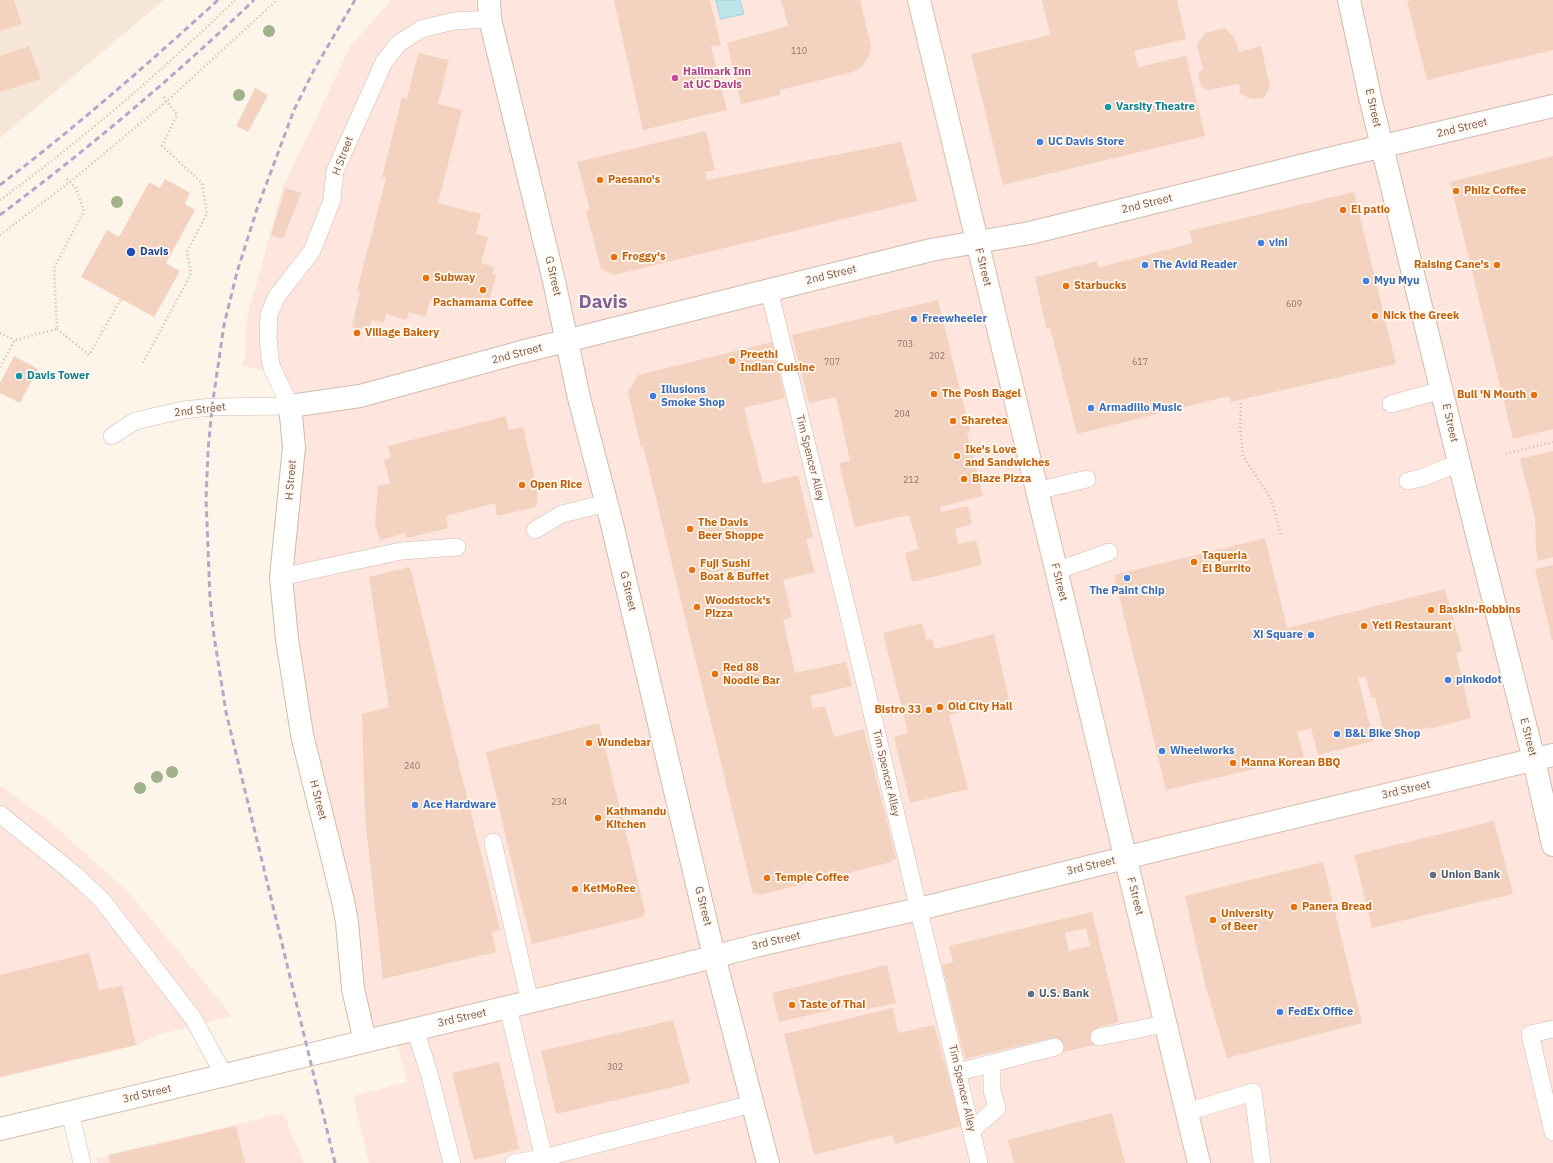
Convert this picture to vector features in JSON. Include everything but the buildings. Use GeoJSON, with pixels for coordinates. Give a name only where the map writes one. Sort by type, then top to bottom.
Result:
{"type":"FeatureCollection","features":[{"type":"Feature","properties":{"kind":"street","name":"F Street"},"geometry":{"type":"LineString","coordinates":[[919,0],[1199,1163]]}},
{"type":"Feature","properties":{"kind":"street","name":"E Street"},"geometry":{"type":"LineString","coordinates":[[1349,0],[1382,147],[1460,463],[1543,757],[1553,845]]}},
{"type":"Feature","properties":{"kind":"street","name":"G Street"},"geometry":{"type":"LineString","coordinates":[[490,9],[580,398],[607,503],[714,956],[768,1163]]}},
{"type":"Feature","properties":{"kind":"street","name":"2nd Street"},"geometry":{"type":"LineString","coordinates":[[290,406],[360,396],[567,341],[931,250],[1030,233],[1341,156],[1553,106]]}},
{"type":"Feature","properties":{"kind":"street","name":"H Street"},"geometry":{"type":"LineString","coordinates":[[290,406],[294,447],[281,577],[287,639],[302,735],[343,901],[347,922],[352,989],[365,1041]]}},
{"type":"Feature","properties":{"kind":"street","name":"3rd Street"},"geometry":{"type":"LineString","coordinates":[[0,1129],[530,1002],[714,956],[919,909],[1543,757]]}},
{"type":"Feature","properties":{"kind":"lane","name":"H Street"},"geometry":{"type":"LineString","coordinates":[[290,406],[272,368],[270,359],[268,338],[270,314],[277,296],[312,251],[332,200],[335,172],[384,62],[398,44],[421,29],[454,22],[490,9]]}},
{"type":"Feature","properties":{"kind":"lane","name":"Tim Spencer Alley"},"geometry":{"type":"LineString","coordinates":[[769,290],[980,1163]]}},
{"type":"Feature","properties":{"kind":"lane"},"geometry":{"type":"LineString","coordinates":[[1390,404],[1442,390]]}},
{"type":"Feature","properties":{"kind":"lane","name":"2nd Street"},"geometry":{"type":"LineString","coordinates":[[112,436],[135,421],[183,410],[212,407],[290,406]]}},
{"type":"Feature","properties":{"kind":"lane"},"geometry":{"type":"LineString","coordinates":[[1408,481],[1421,478],[1460,463]]}},
{"type":"Feature","properties":{"kind":"lane"},"geometry":{"type":"LineString","coordinates":[[1036,491],[1087,479]]}},
{"type":"Feature","properties":{"kind":"lane"},"geometry":{"type":"LineString","coordinates":[[535,530],[562,514],[607,503]]}},
{"type":"Feature","properties":{"kind":"lane"},"geometry":{"type":"LineString","coordinates":[[281,577],[401,551],[457,547]]}},
{"type":"Feature","properties":{"kind":"lane"},"geometry":{"type":"LineString","coordinates":[[1056,571],[1110,552]]}},
{"type":"Feature","properties":{"kind":"lane"},"geometry":{"type":"LineString","coordinates":[[0,814],[74,874],[102,900],[193,1018],[224,1075]]}},
{"type":"Feature","properties":{"kind":"lane"},"geometry":{"type":"LineString","coordinates":[[493,842],[530,1002]]}},
{"type":"Feature","properties":{"kind":"lane"},"geometry":{"type":"LineString","coordinates":[[508,1007],[544,1160]]}},
{"type":"Feature","properties":{"kind":"lane"},"geometry":{"type":"LineString","coordinates":[[1099,1037],[1165,1024]]}},
{"type":"Feature","properties":{"kind":"lane"},"geometry":{"type":"LineString","coordinates":[[416,1029],[452,1163]]}},
{"type":"Feature","properties":{"kind":"lane"},"geometry":{"type":"LineString","coordinates":[[1553,1029],[1530,1034],[1548,1092],[1553,1132]]}},
{"type":"Feature","properties":{"kind":"lane"},"geometry":{"type":"LineString","coordinates":[[958,1072],[1055,1047]]}},
{"type":"Feature","properties":{"kind":"lane"},"geometry":{"type":"LineString","coordinates":[[972,1130],[997,1108],[992,1090],[992,1064]]}},
{"type":"Feature","properties":{"kind":"lane"},"geometry":{"type":"LineString","coordinates":[[1187,1112],[1253,1092],[1262,1163]]}},
{"type":"Feature","properties":{"kind":"lane"},"geometry":{"type":"LineString","coordinates":[[514,1163],[544,1160],[752,1104]]}},
{"type":"Feature","properties":{"kind":"lane"},"geometry":{"type":"LineString","coordinates":[[70,1112],[82,1163]]}},
{"type":"Feature","properties":{"kind":"path"},"geometry":{"type":"LineString","coordinates":[[0,200],[51,162],[99,122],[193,40],[235,0]]}},
{"type":"Feature","properties":{"kind":"path"},"geometry":{"type":"LineString","coordinates":[[0,235],[70,182],[166,101],[277,0]]}},
{"type":"Feature","properties":{"kind":"path"},"geometry":{"type":"LineString","coordinates":[[143,363],[191,274],[187,252],[207,213],[202,183],[162,146],[177,115],[162,95]]}},
{"type":"Feature","properties":{"kind":"path"},"geometry":{"type":"LineString","coordinates":[[64,177],[76,188],[84,211],[54,268],[57,329],[89,355],[121,299]]}},
{"type":"Feature","properties":{"kind":"path"},"geometry":{"type":"LineString","coordinates":[[0,333],[15,340],[57,329]]}},
{"type":"Feature","properties":{"kind":"path"},"geometry":{"type":"LineString","coordinates":[[0,367],[15,340]]}},
{"type":"Feature","properties":{"kind":"path"},"geometry":{"type":"LineString","coordinates":[[1241,403],[1240,428],[1243,456],[1272,499],[1281,535]]}},
{"type":"Feature","properties":{"kind":"path"},"geometry":{"type":"LineString","coordinates":[[1506,454],[1553,442]]}},
{"type":"Feature","properties":{"kind":"shaded area"},"geometry":{"type":"Polygon","coordinates":[[[0,0],[164,0],[0,138],[0,0]]]}},
{"type":"Feature","properties":{"kind":"shaded area"},"geometry":{"type":"Polygon","coordinates":[[[391,0],[1553,0],[1553,1163],[369,1163],[353,1096],[407,1082],[395,1034],[365,1041],[281,577],[294,447],[274,374],[242,365],[245,356],[247,318],[283,187],[350,47],[391,0]]]}},
{"type":"Feature","properties":{"kind":"shaded area"},"geometry":{"type":"Polygon","coordinates":[[[0,786],[49,821],[130,894],[232,1016],[157,1035],[137,1045],[0,1078],[0,786]]]}},
{"type":"Feature","properties":{"kind":"shaded area"},"geometry":{"type":"Polygon","coordinates":[[[283,1113],[304,1163],[97,1163],[96,1159],[283,1113]]]}},
{"type":"Feature","properties":{"kind":"water"},"geometry":{"type":"Polygon","coordinates":[[[716,0],[740,0],[744,14],[721,19],[716,0]]]}},
{"type":"Feature","properties":{"kind":"railway"},"geometry":{"type":"LineString","coordinates":[[0,185],[111,95],[218,0]]}},
{"type":"Feature","properties":{"kind":"railway"},"geometry":{"type":"LineString","coordinates":[[0,215],[66,164],[162,84],[254,0]]}},
{"type":"Feature","properties":{"kind":"railway"},"geometry":{"type":"LineString","coordinates":[[335,1163],[226,712],[214,636],[210,598],[206,499],[212,407],[224,325],[237,272],[257,209],[294,110],[315,68],[355,0]]}},
{"type":"Feature","properties":{"kind":"place","name":"Hallmark Inn at UC Davis"},"geometry":{"type":"Point","coordinates":[675,78]}},
{"type":"Feature","properties":{"kind":"place","name":"Varsity Theatre"},"geometry":{"type":"Point","coordinates":[1108,107]}},
{"type":"Feature","properties":{"kind":"place","name":"UC Davis Store"},"geometry":{"type":"Point","coordinates":[1040,142]}},
{"type":"Feature","properties":{"kind":"place","name":"Paesano's"},"geometry":{"type":"Point","coordinates":[600,180]}},
{"type":"Feature","properties":{"kind":"place","name":"Philz Coffee"},"geometry":{"type":"Point","coordinates":[1456,191]}},
{"type":"Feature","properties":{"kind":"place","name":"El patio"},"geometry":{"type":"Point","coordinates":[1343,210]}},
{"type":"Feature","properties":{"kind":"place","name":"vini"},"geometry":{"type":"Point","coordinates":[1261,243]}},
{"type":"Feature","properties":{"kind":"place","name":"Davis"},"geometry":{"type":"Point","coordinates":[131,252]}},
{"type":"Feature","properties":{"kind":"place","name":"Froggy's"},"geometry":{"type":"Point","coordinates":[614,257]}},
{"type":"Feature","properties":{"kind":"place","name":"The Avid Reader"},"geometry":{"type":"Point","coordinates":[1145,265]}},
{"type":"Feature","properties":{"kind":"place","name":"Raising Cane's"},"geometry":{"type":"Point","coordinates":[1497,265]}},
{"type":"Feature","properties":{"kind":"place","name":"Subway"},"geometry":{"type":"Point","coordinates":[426,278]}},
{"type":"Feature","properties":{"kind":"place","name":"Myu Myu"},"geometry":{"type":"Point","coordinates":[1366,281]}},
{"type":"Feature","properties":{"kind":"place","name":"Starbucks"},"geometry":{"type":"Point","coordinates":[1066,286]}},
{"type":"Feature","properties":{"kind":"place","name":"Pachamama Coffee"},"geometry":{"type":"Point","coordinates":[483,290]}},
{"type":"Feature","properties":{"kind":"place","name":"Nick the Greek"},"geometry":{"type":"Point","coordinates":[1375,316]}},
{"type":"Feature","properties":{"kind":"place","name":"Freewheeler"},"geometry":{"type":"Point","coordinates":[914,319]}},
{"type":"Feature","properties":{"kind":"place","name":"Village Bakery"},"geometry":{"type":"Point","coordinates":[357,333]}},
{"type":"Feature","properties":{"kind":"place","name":"Preethi Indian Cuisine"},"geometry":{"type":"Point","coordinates":[732,361]}},
{"type":"Feature","properties":{"kind":"place","name":"Davis Tower"},"geometry":{"type":"Point","coordinates":[19,376]}},
{"type":"Feature","properties":{"kind":"place","name":"The Posh Bagel"},"geometry":{"type":"Point","coordinates":[934,394]}},
{"type":"Feature","properties":{"kind":"place","name":"Bull 'N Mouth"},"geometry":{"type":"Point","coordinates":[1534,395]}},
{"type":"Feature","properties":{"kind":"place","name":"Illusions Smoke Shop"},"geometry":{"type":"Point","coordinates":[653,396]}},
{"type":"Feature","properties":{"kind":"place","name":"Armadillo Music"},"geometry":{"type":"Point","coordinates":[1091,408]}},
{"type":"Feature","properties":{"kind":"place","name":"Sharetea"},"geometry":{"type":"Point","coordinates":[953,421]}},
{"type":"Feature","properties":{"kind":"place","name":"Ike's Love and Sandwiches"},"geometry":{"type":"Point","coordinates":[957,456]}},
{"type":"Feature","properties":{"kind":"place","name":"Blaze Pizza"},"geometry":{"type":"Point","coordinates":[964,479]}},
{"type":"Feature","properties":{"kind":"place","name":"Open Rice"},"geometry":{"type":"Point","coordinates":[522,485]}},
{"type":"Feature","properties":{"kind":"place","name":"The Davis Beer Shoppe"},"geometry":{"type":"Point","coordinates":[690,529]}},
{"type":"Feature","properties":{"kind":"place","name":"Taqueria El Burrito"},"geometry":{"type":"Point","coordinates":[1194,562]}},
{"type":"Feature","properties":{"kind":"place","name":"Fuji Sushi Boat & Buffet"},"geometry":{"type":"Point","coordinates":[692,570]}},
{"type":"Feature","properties":{"kind":"place","name":"The Paint Chip"},"geometry":{"type":"Point","coordinates":[1127,578]}},
{"type":"Feature","properties":{"kind":"place","name":"Woodstock's Pizza"},"geometry":{"type":"Point","coordinates":[697,607]}},
{"type":"Feature","properties":{"kind":"place","name":"Baskin-Robbins"},"geometry":{"type":"Point","coordinates":[1431,610]}},
{"type":"Feature","properties":{"kind":"place","name":"Yeti Restaurant"},"geometry":{"type":"Point","coordinates":[1364,626]}},
{"type":"Feature","properties":{"kind":"place","name":"Xi Square"},"geometry":{"type":"Point","coordinates":[1311,635]}},
{"type":"Feature","properties":{"kind":"place","name":"Red 88 Noodle Bar"},"geometry":{"type":"Point","coordinates":[715,674]}},
{"type":"Feature","properties":{"kind":"place","name":"pinkodot"},"geometry":{"type":"Point","coordinates":[1448,680]}},
{"type":"Feature","properties":{"kind":"place","name":"Old City Hall"},"geometry":{"type":"Point","coordinates":[940,707]}},
{"type":"Feature","properties":{"kind":"place","name":"Bistro 33"},"geometry":{"type":"Point","coordinates":[929,710]}},
{"type":"Feature","properties":{"kind":"place","name":"B&L Bike Shop"},"geometry":{"type":"Point","coordinates":[1337,734]}},
{"type":"Feature","properties":{"kind":"place","name":"Wundebar"},"geometry":{"type":"Point","coordinates":[589,743]}},
{"type":"Feature","properties":{"kind":"place","name":"Wheelworks"},"geometry":{"type":"Point","coordinates":[1162,751]}},
{"type":"Feature","properties":{"kind":"place","name":"Manna Korean BBQ"},"geometry":{"type":"Point","coordinates":[1233,763]}},
{"type":"Feature","properties":{"kind":"place","name":"Ace Hardware"},"geometry":{"type":"Point","coordinates":[415,805]}},
{"type":"Feature","properties":{"kind":"place","name":"Kathmandu Kitchen"},"geometry":{"type":"Point","coordinates":[598,818]}},
{"type":"Feature","properties":{"kind":"place","name":"Union Bank"},"geometry":{"type":"Point","coordinates":[1433,875]}},
{"type":"Feature","properties":{"kind":"place","name":"Temple Coffee"},"geometry":{"type":"Point","coordinates":[767,878]}},
{"type":"Feature","properties":{"kind":"place","name":"KetMoRee"},"geometry":{"type":"Point","coordinates":[575,889]}},
{"type":"Feature","properties":{"kind":"place","name":"Panera Bread"},"geometry":{"type":"Point","coordinates":[1294,907]}},
{"type":"Feature","properties":{"kind":"place","name":"University of Beer"},"geometry":{"type":"Point","coordinates":[1213,920]}},
{"type":"Feature","properties":{"kind":"place","name":"U.S. Bank"},"geometry":{"type":"Point","coordinates":[1031,994]}},
{"type":"Feature","properties":{"kind":"place","name":"Taste of Thai"},"geometry":{"type":"Point","coordinates":[792,1005]}},
{"type":"Feature","properties":{"kind":"place","name":"FedEx Office"},"geometry":{"type":"Point","coordinates":[1280,1012]}},
{"type":"Feature","properties":{"kind":"district","name":"Davis"},"geometry":{"type":"Point","coordinates":[603,303]}}]}
